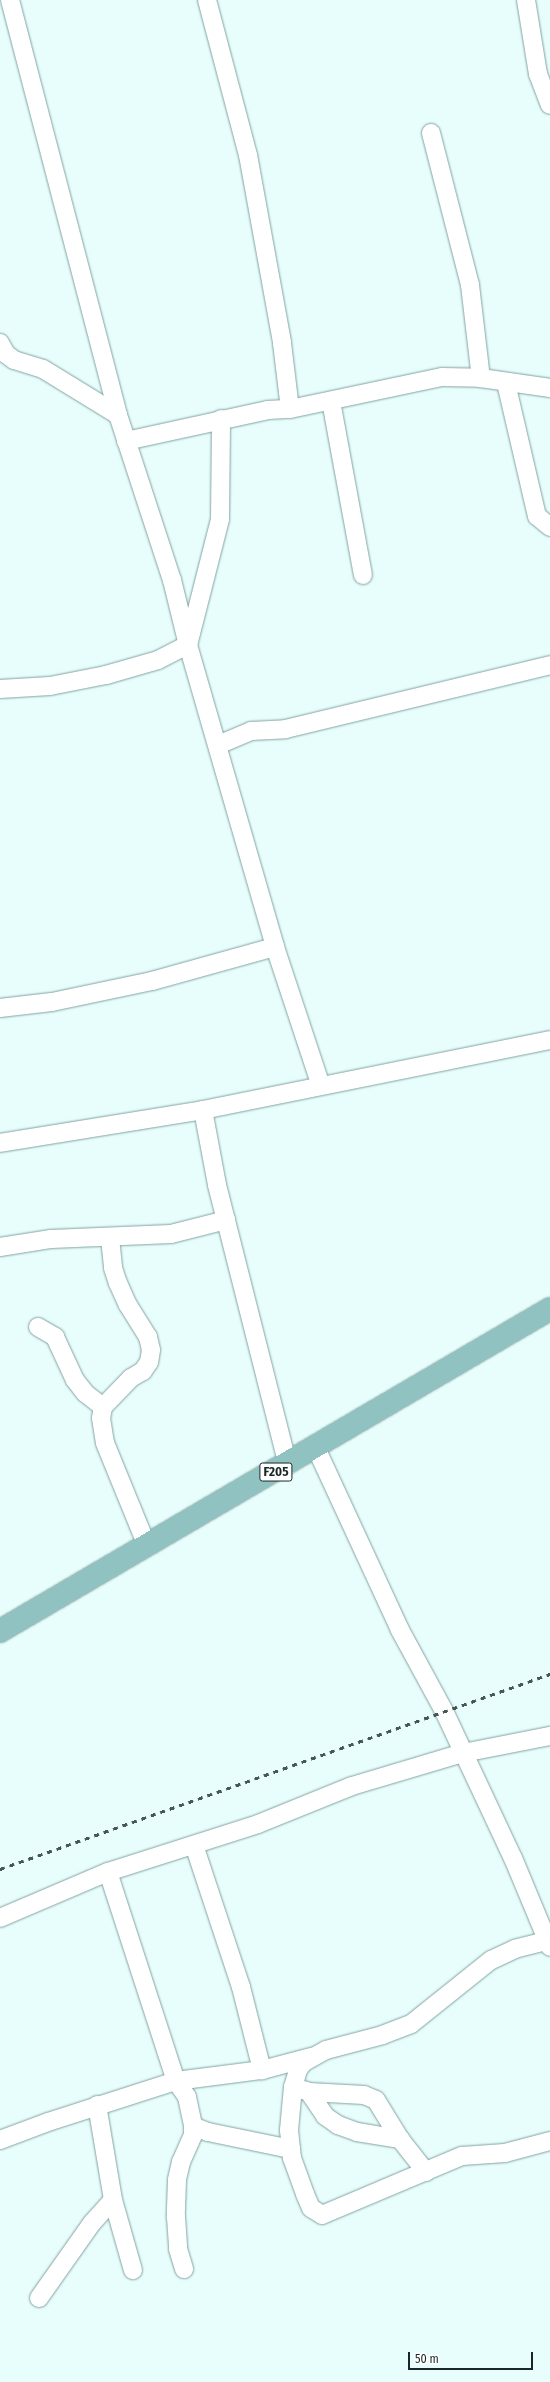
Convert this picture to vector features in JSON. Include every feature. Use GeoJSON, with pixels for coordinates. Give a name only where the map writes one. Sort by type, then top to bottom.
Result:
{"type":"FeatureCollection","features":[{"type":"Feature","properties":{"kind":"main road","name":"F205"},"geometry":{"type":"LineString","coordinates":[[0,1632],[550,1310]]}},
{"type":"Feature","properties":{"kind":"street"},"geometry":{"type":"LineString","coordinates":[[207,0],[248,155],[282,343],[290,409]]}},
{"type":"Feature","properties":{"kind":"street"},"geometry":{"type":"LineString","coordinates":[[526,0],[544,73],[550,105]]}},
{"type":"Feature","properties":{"kind":"street"},"geometry":{"type":"LineString","coordinates":[[8,11],[41,125],[118,415],[172,580],[188,645],[275,947],[321,1086]]}},
{"type":"Feature","properties":{"kind":"street"},"geometry":{"type":"LineString","coordinates":[[431,134],[470,285],[481,378]]}},
{"type":"Feature","properties":{"kind":"street"},"geometry":{"type":"LineString","coordinates":[[0,343],[6,354],[14,360],[43,369],[118,415]]}},
{"type":"Feature","properties":{"kind":"street"},"geometry":{"type":"LineString","coordinates":[[126,441],[221,419],[268,410],[290,409],[442,376],[481,378],[550,388]]}},
{"type":"Feature","properties":{"kind":"street"},"geometry":{"type":"LineString","coordinates":[[506,382],[537,516],[550,527]]}},
{"type":"Feature","properties":{"kind":"street"},"geometry":{"type":"LineString","coordinates":[[331,401],[363,575]]}},
{"type":"Feature","properties":{"kind":"street"},"geometry":{"type":"LineString","coordinates":[[0,690],[50,686],[106,675],[158,660],[188,645],[220,520],[221,419]]}},
{"type":"Feature","properties":{"kind":"street"},"geometry":{"type":"LineString","coordinates":[[218,745],[251,731],[286,729],[550,665]]}},
{"type":"Feature","properties":{"kind":"street"},"geometry":{"type":"LineString","coordinates":[[0,1008],[52,1002],[152,981],[275,947]]}},
{"type":"Feature","properties":{"kind":"street"},"geometry":{"type":"LineString","coordinates":[[0,1143],[203,1110],[550,1040]]}},
{"type":"Feature","properties":{"kind":"street"},"geometry":{"type":"LineString","coordinates":[[203,1110],[211,1160],[288,1464]]}},
{"type":"Feature","properties":{"kind":"street"},"geometry":{"type":"LineString","coordinates":[[0,1247],[51,1239],[110,1238],[171,1234],[226,1220]]}},
{"type":"Feature","properties":{"kind":"street"},"geometry":{"type":"LineString","coordinates":[[110,1238],[113,1268],[118,1283],[128,1305],[148,1337],[150,1350],[149,1362],[143,1371],[131,1378],[103,1407],[101,1418],[105,1443],[147,1546]]}},
{"type":"Feature","properties":{"kind":"street"},"geometry":{"type":"LineString","coordinates":[[38,1327],[55,1337],[85,1393],[103,1407]]}},
{"type":"Feature","properties":{"kind":"street"},"geometry":{"type":"LineString","coordinates":[[0,2140],[97,2105],[176,2081],[262,2070],[312,2057],[411,2024],[491,1960],[515,1949],[549,1943],[444,1711],[400,1630],[316,1448]]}},
{"type":"Feature","properties":{"kind":"street"},"geometry":{"type":"LineString","coordinates":[[0,1918],[108,1872],[258,1824],[352,1786],[463,1753],[550,1736]]}},
{"type":"Feature","properties":{"kind":"street"},"geometry":{"type":"LineString","coordinates":[[194,1845],[241,1987],[262,2070]]}},
{"type":"Feature","properties":{"kind":"street"},"geometry":{"type":"LineString","coordinates":[[108,1872],[176,2081],[187,2097],[193,2126],[194,2135],[181,2162],[177,2180],[176,2225],[178,2249],[184,2269]]}},
{"type":"Feature","properties":{"kind":"street"},"geometry":{"type":"LineString","coordinates":[[312,2057],[298,2070],[301,2090],[289,2130],[292,2149],[304,2194],[311,2208],[322,2215],[462,2156],[505,2153],[550,2141]]}},
{"type":"Feature","properties":{"kind":"street"},"geometry":{"type":"LineString","coordinates":[[301,2090],[325,2116],[338,2125],[357,2132],[400,2139]]}},
{"type":"Feature","properties":{"kind":"street"},"geometry":{"type":"LineString","coordinates":[[301,2090],[364,2095],[376,2100],[400,2139],[426,2172]]}},
{"type":"Feature","properties":{"kind":"street"},"geometry":{"type":"LineString","coordinates":[[97,2105],[113,2200],[133,2270]]}},
{"type":"Feature","properties":{"kind":"street"},"geometry":{"type":"LineString","coordinates":[[193,2126],[208,2132],[292,2149]]}},
{"type":"Feature","properties":{"kind":"street"},"geometry":{"type":"LineString","coordinates":[[40,2298],[92,2223],[113,2200]]}},
{"type":"Feature","properties":{"kind":"railway"},"geometry":{"type":"LineString","coordinates":[[0,1869],[550,1674]]}}]}
